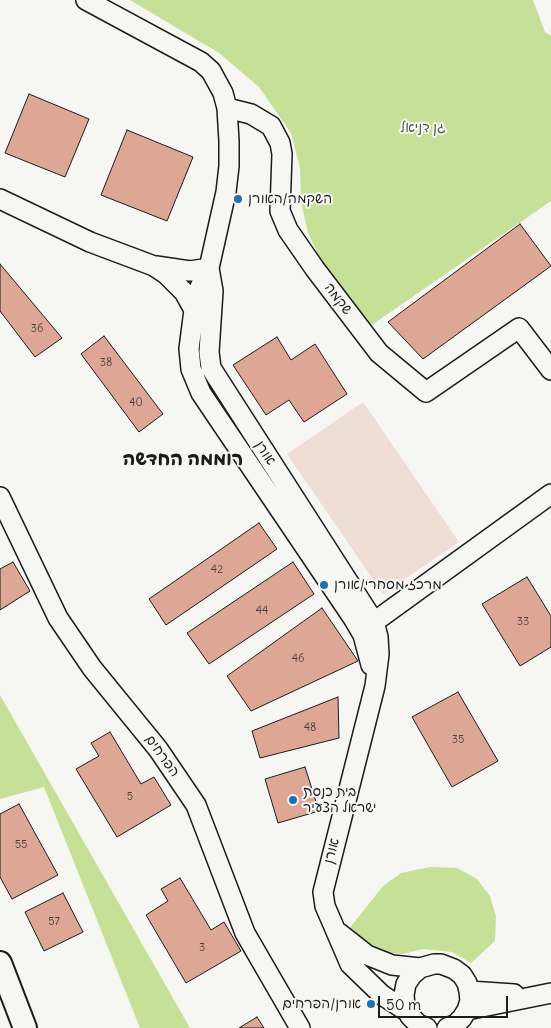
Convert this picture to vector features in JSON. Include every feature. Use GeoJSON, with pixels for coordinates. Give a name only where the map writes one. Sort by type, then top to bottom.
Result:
{"type":"FeatureCollection","features":[{"type":"Feature","properties":{"kind":"street"},"geometry":{"type":"LineString","coordinates":[[0,199],[90,242],[154,266],[190,271],[209,268],[226,192],[229,166],[227,108],[218,81],[201,62],[86,0]]}},
{"type":"Feature","properties":{"kind":"street","name":"שקמה"},"geometry":{"type":"LineString","coordinates":[[227,108],[251,114],[270,126],[280,143],[282,154],[280,211],[288,230],[379,353],[426,392],[519,328],[551,370]]}},
{"type":"Feature","properties":{"kind":"street"},"geometry":{"type":"LineString","coordinates":[[154,266],[166,274],[184,292],[194,310]]}},
{"type":"Feature","properties":{"kind":"street","name":"אורן"},"geometry":{"type":"LineString","coordinates":[[209,268],[200,287],[194,310],[190,349],[191,369],[201,394],[363,635],[375,686]]}},
{"type":"Feature","properties":{"kind":"street","name":"אורן"},"geometry":{"type":"LineString","coordinates":[[209,268],[213,291],[209,352],[211,368],[374,622],[378,637],[379,654],[375,686],[323,892],[325,906],[350,964],[382,995],[418,1023]]}},
{"type":"Feature","properties":{"kind":"street"},"geometry":{"type":"LineString","coordinates":[[353,618],[365,622],[374,622],[551,494]]}},
{"type":"Feature","properties":{"kind":"street","name":"הפרחים"},"geometry":{"type":"LineString","coordinates":[[0,497],[58,618],[92,668],[158,749],[196,805],[245,933],[300,1028]]}},
{"type":"Feature","properties":{"kind":"street","name":"אורן"},"geometry":{"type":"LineString","coordinates":[[334,928],[367,955],[392,965],[420,968],[441,964],[454,969],[467,982],[468,1000]]}},
{"type":"Feature","properties":{"kind":"street"},"geometry":{"type":"LineString","coordinates":[[0,962],[25,1028]]}},
{"type":"Feature","properties":{"kind":"street"},"geometry":{"type":"LineString","coordinates":[[418,1023],[405,1006],[404,995],[406,984],[420,968]]}},
{"type":"Feature","properties":{"kind":"street"},"geometry":{"type":"LineString","coordinates":[[447,1028],[456,1024],[462,1018],[468,1000],[542,994]]}},
{"type":"Feature","properties":{"kind":"shaded area"},"geometry":{"type":"Polygon","coordinates":[[[363,402],[459,542],[383,594],[287,454],[363,402]]]}},
{"type":"Feature","properties":{"kind":"green space","name":"גן דניאל"},"geometry":{"type":"Polygon","coordinates":[[[130,0],[533,0],[545,32],[551,36],[551,201],[366,329],[327,274],[308,233],[301,202],[300,168],[291,133],[259,87],[219,53],[130,0]]]}},
{"type":"Feature","properties":{"kind":"green space"},"geometry":{"type":"Polygon","coordinates":[[[0,695],[190,1028],[140,1028],[44,787],[0,799],[0,695]]]}},
{"type":"Feature","properties":{"kind":"green space"},"geometry":{"type":"Polygon","coordinates":[[[430,867],[457,868],[477,879],[490,896],[496,917],[495,941],[471,963],[452,952],[423,949],[403,954],[390,953],[374,948],[348,930],[383,886],[401,873],[430,867]]]}},
{"type":"Feature","properties":{"kind":"building"},"geometry":{"type":"Polygon","coordinates":[[[29,94],[89,119],[65,177],[5,153],[29,94]]]}},
{"type":"Feature","properties":{"kind":"building"},"geometry":{"type":"Polygon","coordinates":[[[127,130],[193,157],[167,221],[101,195],[127,130]]]}},
{"type":"Feature","properties":{"kind":"building"},"geometry":{"type":"Polygon","coordinates":[[[520,224],[551,266],[423,359],[388,322],[520,224]]]}},
{"type":"Feature","properties":{"kind":"building"},"geometry":{"type":"Polygon","coordinates":[[[0,264],[62,338],[35,357],[0,311],[0,264]]]}},
{"type":"Feature","properties":{"kind":"building"},"geometry":{"type":"Polygon","coordinates":[[[104,336],[163,414],[139,432],[81,354],[104,336]]]}},
{"type":"Feature","properties":{"kind":"building"},"geometry":{"type":"Polygon","coordinates":[[[277,337],[291,360],[315,344],[347,394],[304,422],[289,400],[266,415],[233,365],[277,337]]]}},
{"type":"Feature","properties":{"kind":"building"},"geometry":{"type":"Polygon","coordinates":[[[259,523],[277,549],[166,625],[149,599],[259,523]]]}},
{"type":"Feature","properties":{"kind":"building"},"geometry":{"type":"Polygon","coordinates":[[[13,562],[30,591],[0,610],[0,569],[13,562]]]}},
{"type":"Feature","properties":{"kind":"building"},"geometry":{"type":"Polygon","coordinates":[[[293,562],[314,594],[209,664],[187,633],[293,562]]]}},
{"type":"Feature","properties":{"kind":"building"},"geometry":{"type":"Polygon","coordinates":[[[527,577],[551,616],[551,647],[520,666],[482,604],[527,577]]]}},
{"type":"Feature","properties":{"kind":"building"},"geometry":{"type":"Polygon","coordinates":[[[322,608],[358,661],[251,711],[227,676],[322,608]]]}},
{"type":"Feature","properties":{"kind":"building"},"geometry":{"type":"Polygon","coordinates":[[[458,692],[498,761],[452,787],[412,717],[458,692]]]}},
{"type":"Feature","properties":{"kind":"building"},"geometry":{"type":"Polygon","coordinates":[[[338,697],[339,738],[260,758],[252,731],[338,697]]]}},
{"type":"Feature","properties":{"kind":"building"},"geometry":{"type":"Polygon","coordinates":[[[110,732],[141,784],[154,777],[171,805],[117,837],[76,769],[99,756],[91,743],[110,732]]]}},
{"type":"Feature","properties":{"kind":"building","name":"בית כנסת ישראל הצעיר"},"geometry":{"type":"Polygon","coordinates":[[[305,767],[319,811],[278,823],[265,779],[305,767]]]}},
{"type":"Feature","properties":{"kind":"building"},"geometry":{"type":"Polygon","coordinates":[[[19,804],[58,875],[12,899],[0,877],[0,814],[19,804]]]}},
{"type":"Feature","properties":{"kind":"building"},"geometry":{"type":"Polygon","coordinates":[[[180,878],[211,930],[224,922],[241,951],[186,983],[146,915],[168,901],[161,889],[180,878]]]}},
{"type":"Feature","properties":{"kind":"building"},"geometry":{"type":"Polygon","coordinates":[[[63,893],[83,932],[44,951],[25,912],[63,893]]]}},
{"type":"Feature","properties":{"kind":"building"},"geometry":{"type":"Polygon","coordinates":[[[257,1017],[264,1028],[239,1028],[257,1017]]]}},
{"type":"Feature","properties":{"kind":"place","name":"השקמה/האורן"},"geometry":{"type":"Point","coordinates":[238,199]}},
{"type":"Feature","properties":{"kind":"place","name":"מרכז מסחרי/אורן"},"geometry":{"type":"Point","coordinates":[324,585]}},
{"type":"Feature","properties":{"kind":"place","name":"בית כנסת ישראל הצעיר"},"geometry":{"type":"Point","coordinates":[293,800]}},
{"type":"Feature","properties":{"kind":"place","name":"אורן/הפרחים"},"geometry":{"type":"Point","coordinates":[371,1004]}},
{"type":"Feature","properties":{"kind":"district","name":"רוממה החדשה"},"geometry":{"type":"Point","coordinates":[183,460]}}]}
